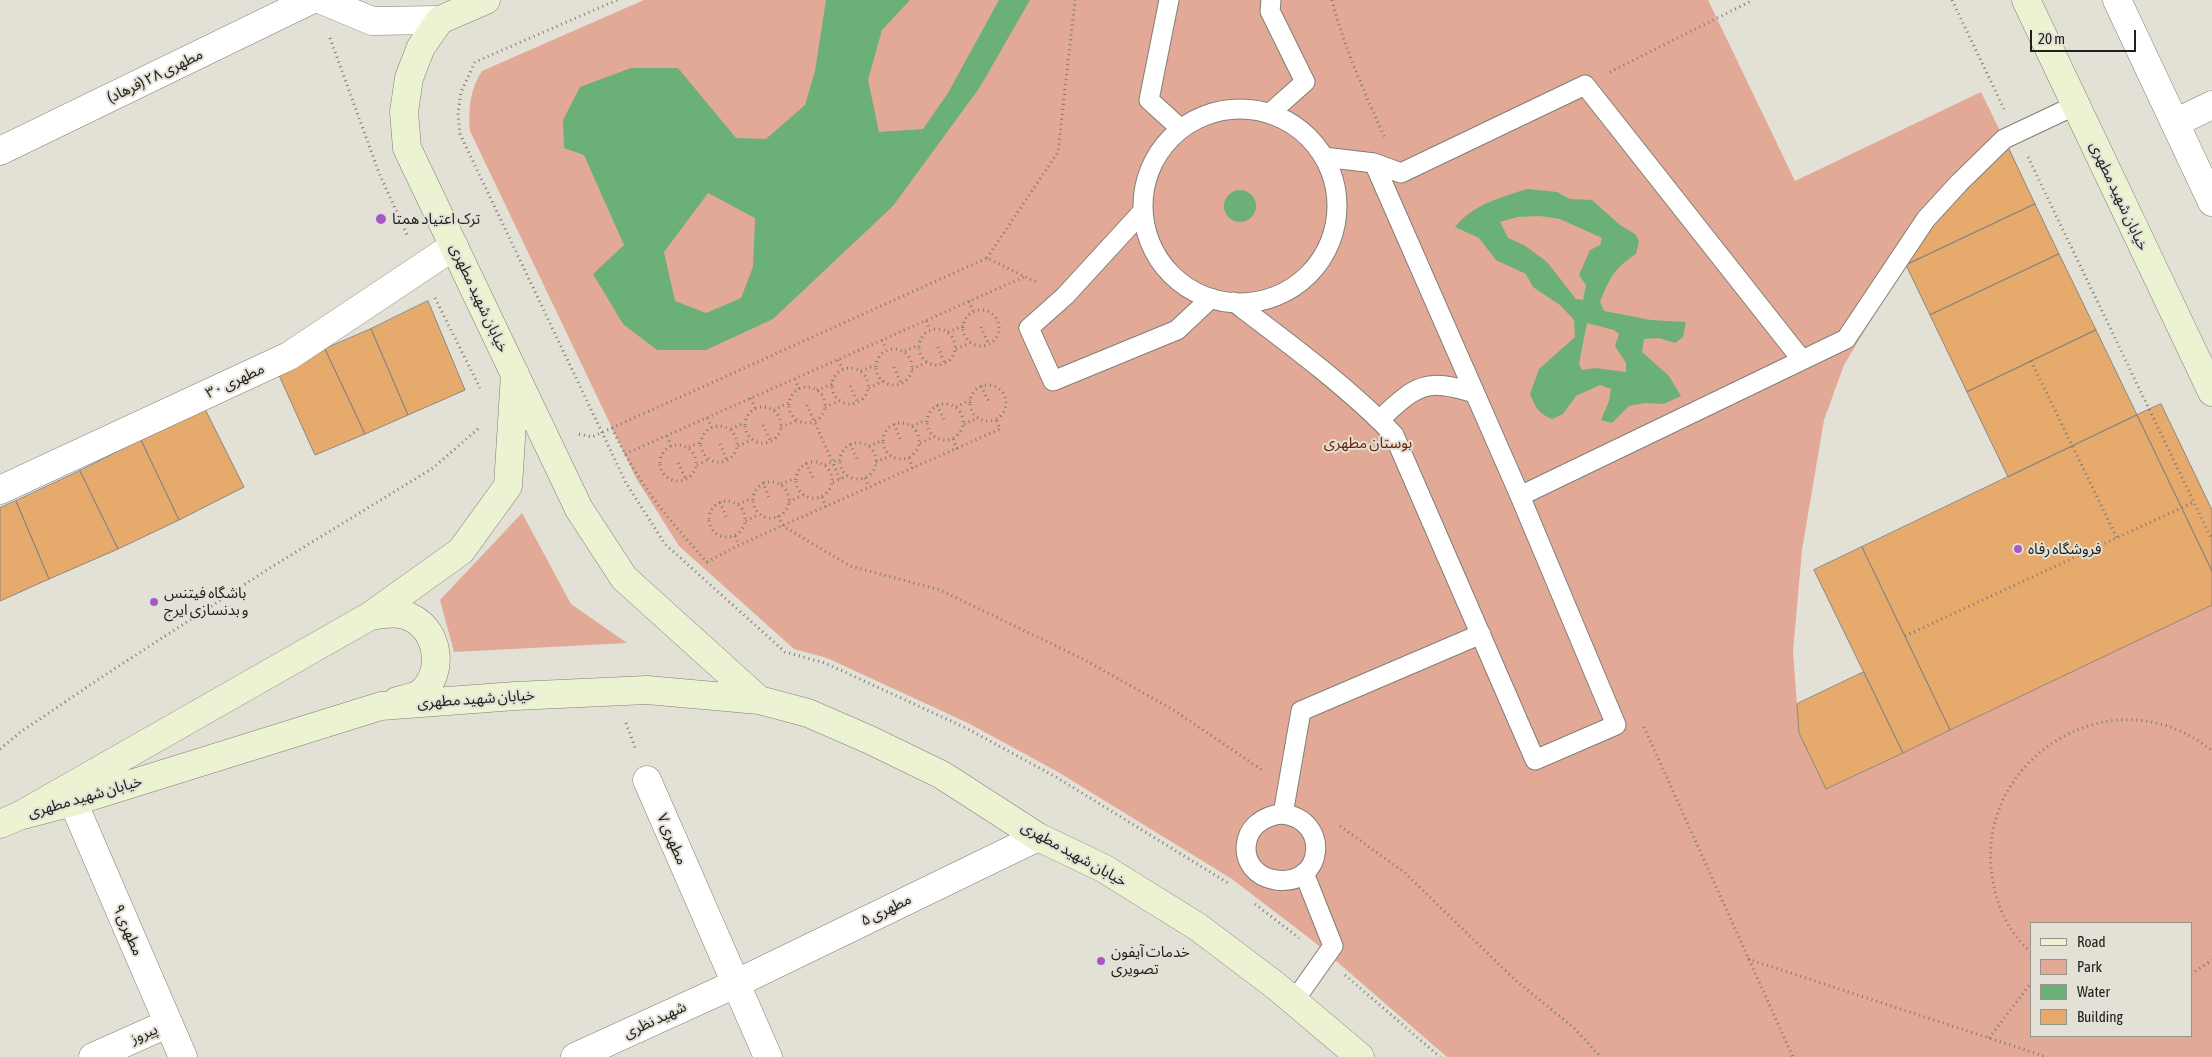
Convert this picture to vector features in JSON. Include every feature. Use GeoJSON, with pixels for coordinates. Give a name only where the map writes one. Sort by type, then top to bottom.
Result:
{"type":"FeatureCollection","features":[{"type":"Feature","properties":{"kind":"main road"},"geometry":{"type":"LineString","coordinates":[[440,20],[486,0]]}},
{"type":"Feature","properties":{"kind":"main road","name":"خیابان شهید مطهری"},"geometry":{"type":"LineString","coordinates":[[2026,0],[2212,392]]}},
{"type":"Feature","properties":{"kind":"main road","name":"خیابان شهید مطهری"},"geometry":{"type":"LineString","coordinates":[[440,20],[422,47],[409,78],[404,112],[407,148],[580,508],[624,578],[759,700]]}},
{"type":"Feature","properties":{"kind":"main road","name":"خیابان شهید مطهری"},"geometry":{"type":"LineString","coordinates":[[10,820],[370,616],[461,551],[508,486],[500,412],[515,372]]}},
{"type":"Feature","properties":{"kind":"main road"},"geometry":{"type":"LineString","coordinates":[[370,616],[391,612],[413,618],[429,633],[436,654],[434,675],[422,693],[381,706]]}},
{"type":"Feature","properties":{"kind":"main road","name":"خیابان شهید مطهری"},"geometry":{"type":"LineString","coordinates":[[10,820],[74,802],[381,706],[515,696],[647,690],[759,700],[808,713],[915,762],[942,776],[1038,837],[1103,868],[1198,927],[1294,1001],[1360,1057]]}},
{"type":"Feature","properties":{"kind":"street","name":"مطهری ۲۸ (فرهاد)"},"geometry":{"type":"LineString","coordinates":[[0,151],[311,0]]}},
{"type":"Feature","properties":{"kind":"street"},"geometry":{"type":"LineString","coordinates":[[322,0],[372,20],[440,20]]}},
{"type":"Feature","properties":{"kind":"street"},"geometry":{"type":"LineString","coordinates":[[2117,0],[2212,202]]}},
{"type":"Feature","properties":{"kind":"street"},"geometry":{"type":"LineString","coordinates":[[2175,122],[2212,105]]}},
{"type":"Feature","properties":{"kind":"street","name":"مطهری ۳۰"},"geometry":{"type":"LineString","coordinates":[[0,490],[289,356],[454,246]]}},
{"type":"Feature","properties":{"kind":"street","name":"مطهری ۷"},"geometry":{"type":"LineString","coordinates":[[647,780],[768,1057]]}},
{"type":"Feature","properties":{"kind":"street","name":"مطهری ۹"},"geometry":{"type":"LineString","coordinates":[[74,802],[167,1024],[183,1057]]}},
{"type":"Feature","properties":{"kind":"street","name":"مطهری ۵"},"geometry":{"type":"LineString","coordinates":[[735,984],[1038,837]]}},
{"type":"Feature","properties":{"kind":"street","name":"شهید نظری"},"geometry":{"type":"LineString","coordinates":[[575,1057],[735,984]]}},
{"type":"Feature","properties":{"kind":"street","name":"پیروز"},"geometry":{"type":"LineString","coordinates":[[94,1057],[167,1024]]}},
{"type":"Feature","properties":{"kind":"lane"},"geometry":{"type":"LineString","coordinates":[[1169,0],[1149,100],[1181,129]]}},
{"type":"Feature","properties":{"kind":"lane"},"geometry":{"type":"LineString","coordinates":[[1270,114],[1305,82],[1270,10],[1271,0]]}},
{"type":"Feature","properties":{"kind":"lane"},"geometry":{"type":"LineString","coordinates":[[1324,156],[1374,163],[1401,173],[1585,85],[1802,360]]}},
{"type":"Feature","properties":{"kind":"lane"},"geometry":{"type":"LineString","coordinates":[[1520,496],[1846,339],[1926,218],[2004,139],[2076,105]]}},
{"type":"Feature","properties":{"kind":"lane"},"geometry":{"type":"LineString","coordinates":[[1247,109],[1270,114],[1292,124],[1310,138],[1324,156],[1334,178],[1337,200],[1336,224],[1329,246],[1317,266],[1300,282],[1280,294],[1257,301],[1234,302],[1211,298],[1190,289],[1171,274],[1157,256],[1147,235],[1143,211],[1145,188],[1152,166],[1164,146],[1181,129],[1201,118],[1223,111],[1247,109]]}},
{"type":"Feature","properties":{"kind":"lane"},"geometry":{"type":"LineString","coordinates":[[1234,302],[1283,339],[1379,420],[1394,435],[1535,760],[1616,725],[1520,496],[1374,163]]}},
{"type":"Feature","properties":{"kind":"lane"},"geometry":{"type":"LineString","coordinates":[[1143,211],[1065,296],[1028,328],[1053,381],[1177,330],[1211,298]]}},
{"type":"Feature","properties":{"kind":"lane"},"geometry":{"type":"LineString","coordinates":[[1379,420],[1398,402],[1422,386],[1449,385],[1474,393]]}},
{"type":"Feature","properties":{"kind":"lane"},"geometry":{"type":"LineString","coordinates":[[1283,814],[1301,711],[1481,634]]}},
{"type":"Feature","properties":{"kind":"lane"},"geometry":{"type":"LineString","coordinates":[[1283,814],[1301,819],[1306,824],[1314,840],[1316,858],[1304,873],[1296,878],[1284,880],[1270,879],[1257,872],[1247,857],[1248,841],[1255,824],[1269,815],[1283,814]]}},
{"type":"Feature","properties":{"kind":"lane"},"geometry":{"type":"LineString","coordinates":[[1294,1001],[1333,946],[1304,873]]}},
{"type":"Feature","properties":{"kind":"path"},"geometry":{"type":"LineString","coordinates":[[617,0],[475,62],[461,92],[458,113],[460,134],[626,483],[665,544],[785,652],[825,663],[966,728],[1056,776],[1236,889]]}},
{"type":"Feature","properties":{"kind":"path"},"geometry":{"type":"LineString","coordinates":[[539,424],[592,437],[987,258],[1058,152],[1075,0]]}},
{"type":"Feature","properties":{"kind":"path"},"geometry":{"type":"LineString","coordinates":[[1952,0],[2212,540]]}},
{"type":"Feature","properties":{"kind":"path"},"geometry":{"type":"LineString","coordinates":[[1585,85],[1751,1]]}},
{"type":"Feature","properties":{"kind":"path"},"geometry":{"type":"LineString","coordinates":[[0,749],[22,731],[102,676],[272,566],[433,468],[500,412],[481,390],[421,267],[379,172],[330,36]]}},
{"type":"Feature","properties":{"kind":"path"},"geometry":{"type":"LineString","coordinates":[[987,258],[1065,296]]}},
{"type":"Feature","properties":{"kind":"path"},"geometry":{"type":"LineString","coordinates":[[625,454],[1025,276]]}},
{"type":"Feature","properties":{"kind":"path"},"geometry":{"type":"LineString","coordinates":[[969,301],[974,311]]}},
{"type":"Feature","properties":{"kind":"path"},"geometry":{"type":"LineString","coordinates":[[983,309],[992,313],[998,320],[1000,330],[996,338],[988,345],[979,346],[970,343],[964,335],[962,326],[966,317],[974,311],[983,309]]}},
{"type":"Feature","properties":{"kind":"path"},"geometry":{"type":"LineString","coordinates":[[926,321],[930,330]]}},
{"type":"Feature","properties":{"kind":"path"},"geometry":{"type":"LineString","coordinates":[[948,332],[962,326]]}},
{"type":"Feature","properties":{"kind":"path"},"geometry":{"type":"LineString","coordinates":[[939,328],[948,332],[955,340],[956,349],[952,358],[945,364],[936,366],[927,362],[921,355],[919,346],[922,336],[930,330],[939,328]]}},
{"type":"Feature","properties":{"kind":"path"},"geometry":{"type":"LineString","coordinates":[[981,328],[988,345]]}},
{"type":"Feature","properties":{"kind":"path"},"geometry":{"type":"LineString","coordinates":[[882,340],[886,350]]}},
{"type":"Feature","properties":{"kind":"path"},"geometry":{"type":"LineString","coordinates":[[956,349],[970,343]]}},
{"type":"Feature","properties":{"kind":"path"},"geometry":{"type":"LineString","coordinates":[[905,352],[919,346]]}},
{"type":"Feature","properties":{"kind":"path"},"geometry":{"type":"LineString","coordinates":[[938,347],[945,364]]}},
{"type":"Feature","properties":{"kind":"path"},"geometry":{"type":"LineString","coordinates":[[896,348],[905,352],[911,359],[912,369],[909,378],[901,383],[892,385],[883,382],[877,374],[875,365],[879,356],[886,350],[896,348]]}},
{"type":"Feature","properties":{"kind":"path"},"geometry":{"type":"LineString","coordinates":[[838,360],[843,369]]}},
{"type":"Feature","properties":{"kind":"path"},"geometry":{"type":"LineString","coordinates":[[2031,361],[2117,538]]}},
{"type":"Feature","properties":{"kind":"path"},"geometry":{"type":"LineString","coordinates":[[912,369],[927,362]]}},
{"type":"Feature","properties":{"kind":"path"},"geometry":{"type":"LineString","coordinates":[[861,371],[875,365]]}},
{"type":"Feature","properties":{"kind":"path"},"geometry":{"type":"LineString","coordinates":[[894,367],[901,383]]}},
{"type":"Feature","properties":{"kind":"path"},"geometry":{"type":"LineString","coordinates":[[852,368],[861,371],[867,378],[869,388],[865,397],[858,403],[848,404],[839,401],[833,394],[832,384],[835,375],[843,369],[852,368]]}},
{"type":"Feature","properties":{"kind":"path"},"geometry":{"type":"LineString","coordinates":[[795,379],[799,389]]}},
{"type":"Feature","properties":{"kind":"path"},"geometry":{"type":"LineString","coordinates":[[869,388],[883,382]]}},
{"type":"Feature","properties":{"kind":"path"},"geometry":{"type":"LineString","coordinates":[[817,390],[832,384]]}},
{"type":"Feature","properties":{"kind":"path"},"geometry":{"type":"LineString","coordinates":[[990,384],[1000,388],[1006,395],[1007,404],[1003,413],[996,420],[986,421],[978,418],[972,410],[970,400],[973,391],[981,386],[990,384]]}},
{"type":"Feature","properties":{"kind":"path"},"geometry":{"type":"LineString","coordinates":[[850,386],[858,403]]}},
{"type":"Feature","properties":{"kind":"path"},"geometry":{"type":"LineString","coordinates":[[981,386],[988,402]]}},
{"type":"Feature","properties":{"kind":"path"},"geometry":{"type":"LineString","coordinates":[[808,387],[817,390],[824,398],[825,407],[822,416],[814,422],[805,424],[796,421],[789,413],[788,404],[792,394],[799,389],[808,387]]}},
{"type":"Feature","properties":{"kind":"path"},"geometry":{"type":"LineString","coordinates":[[751,398],[756,408]]}},
{"type":"Feature","properties":{"kind":"path"},"geometry":{"type":"LineString","coordinates":[[956,407],[970,400]]}},
{"type":"Feature","properties":{"kind":"path"},"geometry":{"type":"LineString","coordinates":[[825,407],[839,401]]}},
{"type":"Feature","properties":{"kind":"path"},"geometry":{"type":"LineString","coordinates":[[947,403],[956,407],[962,414],[964,424],[960,433],[953,439],[943,440],[934,437],[928,430],[926,420],[930,411],[937,405],[947,403]]}},
{"type":"Feature","properties":{"kind":"path"},"geometry":{"type":"LineString","coordinates":[[774,410],[788,404]]}},
{"type":"Feature","properties":{"kind":"path"},"geometry":{"type":"LineString","coordinates":[[807,405],[840,479]]}},
{"type":"Feature","properties":{"kind":"path"},"geometry":{"type":"LineString","coordinates":[[937,405],[945,422]]}},
{"type":"Feature","properties":{"kind":"path"},"geometry":{"type":"LineString","coordinates":[[765,406],[774,410],[780,417],[782,427],[778,436],[770,442],[761,443],[752,440],[746,432],[744,423],[748,414],[756,408],[765,406]]}},
{"type":"Feature","properties":{"kind":"path"},"geometry":{"type":"LineString","coordinates":[[708,418],[712,428]]}},
{"type":"Feature","properties":{"kind":"path"},"geometry":{"type":"LineString","coordinates":[[964,424],[978,418]]}},
{"type":"Feature","properties":{"kind":"path"},"geometry":{"type":"LineString","coordinates":[[912,426],[926,420]]}},
{"type":"Feature","properties":{"kind":"path"},"geometry":{"type":"LineString","coordinates":[[612,428],[625,454],[662,512],[707,562],[1000,429],[996,420]]}},
{"type":"Feature","properties":{"kind":"path"},"geometry":{"type":"LineString","coordinates":[[782,427],[796,421]]}},
{"type":"Feature","properties":{"kind":"path"},"geometry":{"type":"LineString","coordinates":[[730,429],[744,423]]}},
{"type":"Feature","properties":{"kind":"path"},"geometry":{"type":"LineString","coordinates":[[903,423],[912,426],[918,434],[920,443],[916,452],[909,458],[900,460],[890,456],[884,449],[883,440],[886,431],[894,424],[903,423]]}},
{"type":"Feature","properties":{"kind":"path"},"geometry":{"type":"LineString","coordinates":[[894,424],[901,441]]}},
{"type":"Feature","properties":{"kind":"path"},"geometry":{"type":"LineString","coordinates":[[763,425],[770,442]]}},
{"type":"Feature","properties":{"kind":"path"},"geometry":{"type":"LineString","coordinates":[[721,426],[730,429],[736,437],[738,446],[734,455],[727,461],[718,462],[709,459],[703,452],[701,442],[704,433],[712,428],[721,426]]}},
{"type":"Feature","properties":{"kind":"path"},"geometry":{"type":"LineString","coordinates":[[666,436],[671,446]]}},
{"type":"Feature","properties":{"kind":"path"},"geometry":{"type":"LineString","coordinates":[[920,443],[934,437]]}},
{"type":"Feature","properties":{"kind":"path"},"geometry":{"type":"LineString","coordinates":[[953,439],[957,449]]}},
{"type":"Feature","properties":{"kind":"path"},"geometry":{"type":"LineString","coordinates":[[738,446],[752,440]]}},
{"type":"Feature","properties":{"kind":"path"},"geometry":{"type":"LineString","coordinates":[[869,446],[883,440]]}},
{"type":"Feature","properties":{"kind":"path"},"geometry":{"type":"LineString","coordinates":[[689,448],[701,442]]}},
{"type":"Feature","properties":{"kind":"path"},"geometry":{"type":"LineString","coordinates":[[859,442],[869,446],[875,453],[876,462],[873,471],[865,478],[856,479],[847,476],[841,468],[839,459],[842,450],[850,444],[859,442]]}},
{"type":"Feature","properties":{"kind":"path"},"geometry":{"type":"LineString","coordinates":[[680,444],[689,448],[695,455],[697,465],[694,473],[686,479],[676,481],[667,478],[661,470],[660,461],[663,452],[671,446],[680,444]]}},
{"type":"Feature","properties":{"kind":"path"},"geometry":{"type":"LineString","coordinates":[[720,444],[727,461]]}},
{"type":"Feature","properties":{"kind":"path"},"geometry":{"type":"LineString","coordinates":[[850,444],[858,461]]}},
{"type":"Feature","properties":{"kind":"path"},"geometry":{"type":"LineString","coordinates":[[876,462],[890,456]]}},
{"type":"Feature","properties":{"kind":"path"},"geometry":{"type":"LineString","coordinates":[[909,458],[913,468]]}},
{"type":"Feature","properties":{"kind":"path"},"geometry":{"type":"LineString","coordinates":[[697,465],[709,459]]}},
{"type":"Feature","properties":{"kind":"path"},"geometry":{"type":"LineString","coordinates":[[825,465],[839,459]]}},
{"type":"Feature","properties":{"kind":"path"},"geometry":{"type":"LineString","coordinates":[[816,461],[825,465],[831,472],[833,482],[829,491],[822,497],[812,499],[803,495],[797,488],[795,478],[799,469],[806,463],[816,461]]}},
{"type":"Feature","properties":{"kind":"path"},"geometry":{"type":"LineString","coordinates":[[678,463],[686,479]]}},
{"type":"Feature","properties":{"kind":"path"},"geometry":{"type":"LineString","coordinates":[[806,463],[814,480]]}},
{"type":"Feature","properties":{"kind":"path"},"geometry":{"type":"LineString","coordinates":[[833,482],[847,476]]}},
{"type":"Feature","properties":{"kind":"path"},"geometry":{"type":"LineString","coordinates":[[781,484],[795,478]]}},
{"type":"Feature","properties":{"kind":"path"},"geometry":{"type":"LineString","coordinates":[[865,478],[869,488]]}},
{"type":"Feature","properties":{"kind":"path"},"geometry":{"type":"LineString","coordinates":[[773,481],[781,484],[787,492],[789,502],[786,511],[778,516],[768,518],[760,514],[754,507],[752,498],[756,489],[763,482],[773,481]]}},
{"type":"Feature","properties":{"kind":"path"},"geometry":{"type":"LineString","coordinates":[[763,482],[770,500]]}},
{"type":"Feature","properties":{"kind":"path"},"geometry":{"type":"LineString","coordinates":[[789,502],[803,495]]}},
{"type":"Feature","properties":{"kind":"path"},"geometry":{"type":"LineString","coordinates":[[822,497],[826,507]]}},
{"type":"Feature","properties":{"kind":"path"},"geometry":{"type":"LineString","coordinates":[[738,504],[752,498]]}},
{"type":"Feature","properties":{"kind":"path"},"geometry":{"type":"LineString","coordinates":[[729,501],[738,504],[744,512],[746,521],[742,530],[735,536],[725,537],[716,534],[710,526],[709,517],[712,508],[720,502],[729,501]]}},
{"type":"Feature","properties":{"kind":"path"},"geometry":{"type":"LineString","coordinates":[[720,502],[727,519]]}},
{"type":"Feature","properties":{"kind":"path"},"geometry":{"type":"LineString","coordinates":[[1905,636],[2194,502]]}},
{"type":"Feature","properties":{"kind":"path"},"geometry":{"type":"LineString","coordinates":[[746,521],[760,514]]}},
{"type":"Feature","properties":{"kind":"path"},"geometry":{"type":"LineString","coordinates":[[778,516],[783,526],[850,566],[940,590],[1081,658],[1172,709],[1288,787]]}},
{"type":"Feature","properties":{"kind":"path"},"geometry":{"type":"LineString","coordinates":[[735,536],[739,546]]}},
{"type":"Feature","properties":{"kind":"path"},"geometry":{"type":"LineString","coordinates":[[615,692],[647,780]]}},
{"type":"Feature","properties":{"kind":"path"},"geometry":{"type":"LineString","coordinates":[[2030,951],[2015,934],[2004,916],[1996,896],[1990,868],[1991,839],[1998,811],[2018,774],[2049,744],[2068,734],[2109,721],[2145,722],[2173,729],[2212,751]]}},
{"type":"Feature","properties":{"kind":"path"},"geometry":{"type":"LineString","coordinates":[[1334,821],[1404,872],[1514,979],[1574,1028],[1601,1057]]}},
{"type":"Feature","properties":{"kind":"path"},"geometry":{"type":"LineString","coordinates":[[1251,901],[1324,958],[1440,1057]]}},
{"type":"Feature","properties":{"kind":"path"},"geometry":{"type":"LineString","coordinates":[[1748,959],[2047,1057]]}},
{"type":"Feature","properties":{"kind":"path"},"geometry":{"type":"LineString","coordinates":[[2192,973],[2212,960]]}},
{"type":"Feature","properties":{"kind":"path"},"geometry":{"type":"LineString","coordinates":[[1989,1038],[2030,984]]}},
{"type":"Feature","properties":{"kind":"green space","name":"بوستان مطهری"},"geometry":{"type":"Polygon","coordinates":[[[644,0],[1708,0],[1795,181],[1981,92],[2008,147],[1965,189],[1905,263],[1844,365],[1824,420],[1802,550],[1793,651],[1799,733],[1827,789],[2212,605],[2212,1057],[1447,1057],[1313,941],[1232,879],[1058,772],[968,723],[827,658],[794,649],[679,546],[636,478],[470,131],[469,115],[472,92],[482,71],[644,0]]]}},
{"type":"Feature","properties":{"kind":"green space"},"geometry":{"type":"Polygon","coordinates":[[[522,513],[571,604],[627,643],[454,652],[440,600],[522,513]]]}},
{"type":"Feature","properties":{"kind":"water"},"geometry":{"type":"Polygon","coordinates":[[[826,0],[910,0],[882,30],[868,80],[879,132],[923,129],[948,93],[999,0],[1030,0],[980,87],[893,206],[773,319],[706,350],[657,350],[623,324],[593,274],[624,245],[584,155],[564,148],[563,120],[580,87],[631,68],[678,68],[736,138],[766,139],[805,105],[815,71],[826,0]],[[708,193],[664,252],[675,301],[706,313],[741,298],[753,267],[755,218],[708,193]]]}},
{"type":"Feature","properties":{"kind":"water"},"geometry":{"type":"Polygon","coordinates":[[[1527,189],[1557,192],[1570,199],[1592,200],[1620,225],[1635,234],[1639,241],[1636,254],[1617,269],[1600,302],[1604,311],[1651,320],[1686,322],[1683,337],[1675,343],[1659,338],[1644,339],[1642,352],[1669,376],[1681,396],[1664,404],[1645,403],[1629,406],[1612,423],[1601,420],[1609,401],[1611,389],[1600,385],[1576,396],[1563,414],[1552,419],[1538,409],[1530,394],[1539,369],[1575,337],[1574,320],[1560,305],[1533,287],[1526,274],[1496,260],[1479,238],[1455,227],[1462,219],[1479,207],[1527,189]],[[1540,216],[1517,217],[1500,222],[1508,238],[1524,245],[1547,262],[1576,299],[1583,300],[1586,285],[1579,275],[1590,250],[1600,245],[1602,238],[1560,219],[1540,216]],[[1587,323],[1579,364],[1582,370],[1595,368],[1626,372],[1626,363],[1615,346],[1619,334],[1614,330],[1587,323]]]}},
{"type":"Feature","properties":{"kind":"water"},"geometry":{"type":"Polygon","coordinates":[[[1240,190],[1252,194],[1256,206],[1252,218],[1240,222],[1228,218],[1224,206],[1228,194],[1240,190]]]}},
{"type":"Feature","properties":{"kind":"building"},"geometry":{"type":"Polygon","coordinates":[[[2008,147],[2035,204],[1906,265],[1932,224],[2008,147]]]}},
{"type":"Feature","properties":{"kind":"building"},"geometry":{"type":"Polygon","coordinates":[[[2035,204],[2059,254],[1930,315],[1906,265],[2035,204]]]}},
{"type":"Feature","properties":{"kind":"building"},"geometry":{"type":"Polygon","coordinates":[[[2059,254],[2096,330],[1967,392],[1930,315],[2059,254]]]}},
{"type":"Feature","properties":{"kind":"building"},"geometry":{"type":"Polygon","coordinates":[[[428,301],[465,390],[408,415],[371,329],[428,301]]]}},
{"type":"Feature","properties":{"kind":"building"},"geometry":{"type":"Polygon","coordinates":[[[371,329],[408,415],[365,434],[325,349],[371,329]]]}},
{"type":"Feature","properties":{"kind":"building"},"geometry":{"type":"Polygon","coordinates":[[[2096,330],[2137,415],[2008,477],[1967,392],[2096,330]]]}},
{"type":"Feature","properties":{"kind":"building"},"geometry":{"type":"Polygon","coordinates":[[[325,349],[365,434],[315,455],[278,373],[325,349]]]}},
{"type":"Feature","properties":{"kind":"building"},"geometry":{"type":"Polygon","coordinates":[[[2161,404],[2212,510],[2212,571],[2137,415],[2161,404]]]}},
{"type":"Feature","properties":{"kind":"building"},"geometry":{"type":"Polygon","coordinates":[[[205,409],[244,487],[179,520],[141,440],[205,409]]]}},
{"type":"Feature","properties":{"kind":"building"},"geometry":{"type":"Polygon","coordinates":[[[2137,415],[2212,571],[2212,605],[1950,730],[1862,547],[2137,415]]]}},
{"type":"Feature","properties":{"kind":"building"},"geometry":{"type":"Polygon","coordinates":[[[141,440],[179,520],[118,549],[80,471],[141,440]]]}},
{"type":"Feature","properties":{"kind":"building"},"geometry":{"type":"Polygon","coordinates":[[[80,471],[118,549],[49,579],[16,501],[80,471]]]}},
{"type":"Feature","properties":{"kind":"building"},"geometry":{"type":"Polygon","coordinates":[[[16,501],[49,579],[0,601],[0,508],[16,501]]]}},
{"type":"Feature","properties":{"kind":"building"},"geometry":{"type":"Polygon","coordinates":[[[1862,547],[1950,730],[1903,753],[1814,570],[1862,547]]]}},
{"type":"Feature","properties":{"kind":"building"},"geometry":{"type":"Polygon","coordinates":[[[1864,672],[1903,753],[1826,789],[1799,733],[1797,704],[1864,672]]]}},
{"type":"Feature","properties":{"kind":"place","name":"ترک اعتیاد همتا"},"geometry":{"type":"Point","coordinates":[381,219]}},
{"type":"Feature","properties":{"kind":"place","name":"فروشگاه رفاه"},"geometry":{"type":"Point","coordinates":[2018,549]}},
{"type":"Feature","properties":{"kind":"place","name":"باشگاه فیتنس و بدنسازی ایرج"},"geometry":{"type":"Point","coordinates":[154,602]}},
{"type":"Feature","properties":{"kind":"place","name":"خدمات آیفون تصویری"},"geometry":{"type":"Point","coordinates":[1101,961]}}]}
